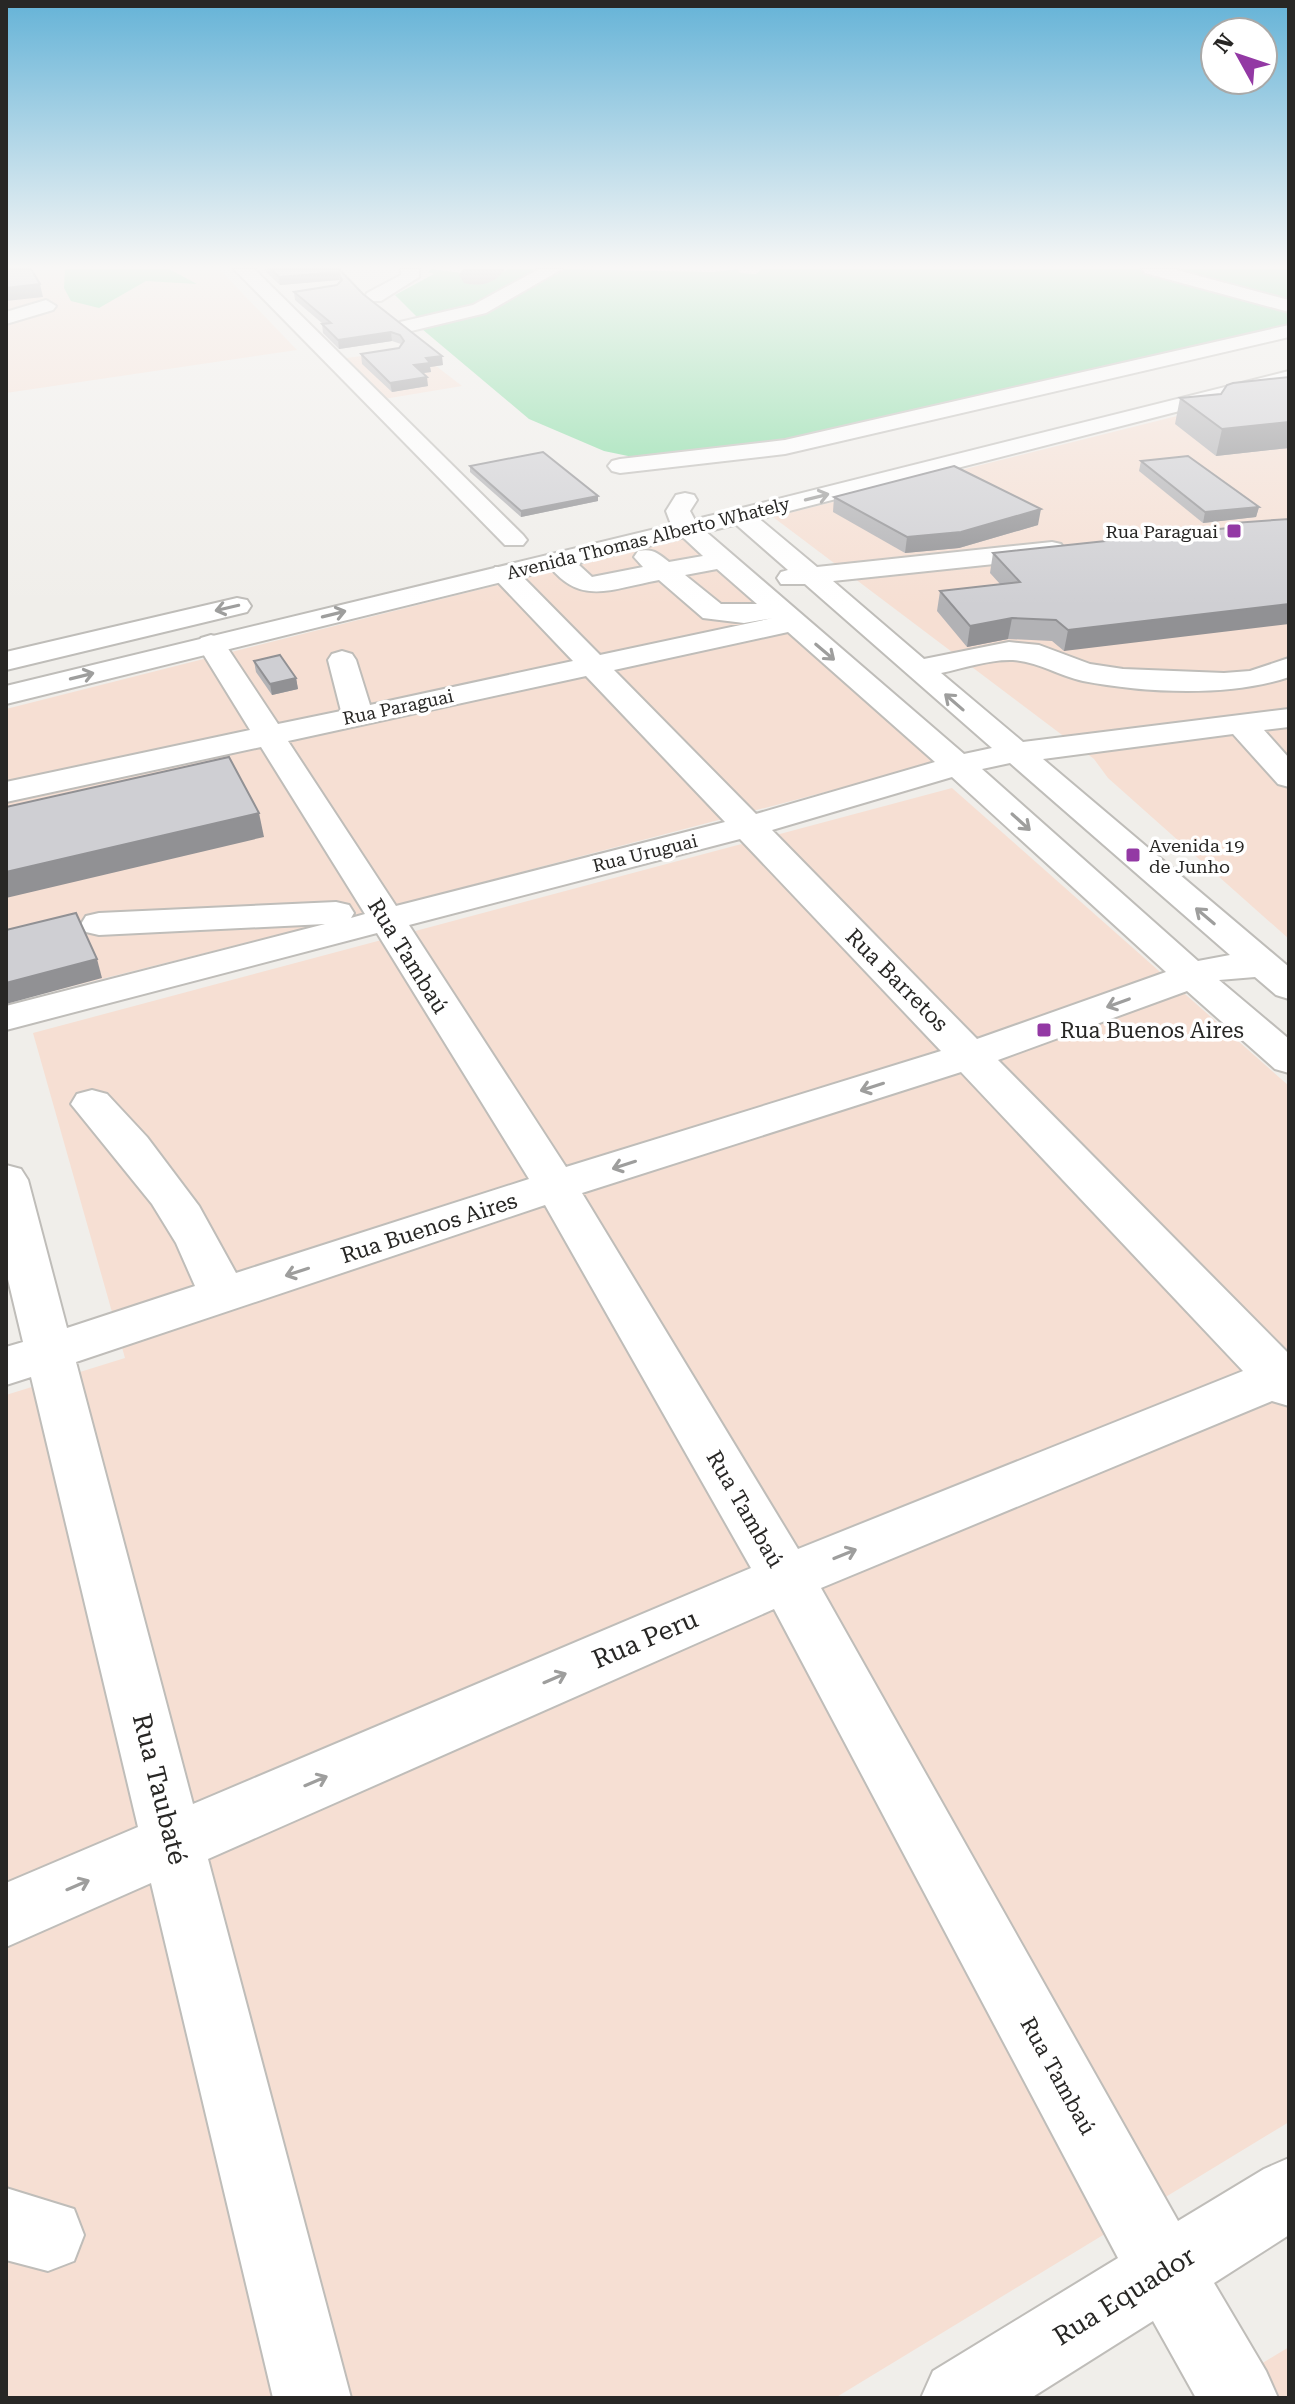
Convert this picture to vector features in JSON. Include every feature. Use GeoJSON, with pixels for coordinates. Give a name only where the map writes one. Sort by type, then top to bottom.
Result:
{"type":"FeatureCollection","features":[{"type":"Feature","properties":{"kind":"street","name":"Rua Barretos"},"geometry":{"type":"LineString","coordinates":[[351,381],[594,665],[746,827],[1286,1379]]}},
{"type":"Feature","properties":{"kind":"street"},"geometry":{"type":"LineString","coordinates":[[620,466],[785,447],[1071,381]]}},
{"type":"Feature","properties":{"kind":"street"},"geometry":{"type":"LineString","coordinates":[[1068,405],[1166,381]]}},
{"type":"Feature","properties":{"kind":"street","name":"Avenida Thomas Alberto Whately"},"geometry":{"type":"LineString","coordinates":[[500,554],[558,560],[630,543],[682,508],[741,516],[1041,440],[1220,383],[1241,381]]}},
{"type":"Feature","properties":{"kind":"street"},"geometry":{"type":"LineString","coordinates":[[1220,383],[1289,388]]}},
{"type":"Feature","properties":{"kind":"street"},"geometry":{"type":"LineString","coordinates":[[1041,440],[1128,409],[1136,401],[1125,396]]}},
{"type":"Feature","properties":{"kind":"street"},"geometry":{"type":"LineString","coordinates":[[682,508],[722,560],[748,584],[958,765],[1192,977],[1289,1060]]}},
{"type":"Feature","properties":{"kind":"street"},"geometry":{"type":"LineString","coordinates":[[741,516],[1277,977]]}},
{"type":"Feature","properties":{"kind":"street","name":"Avenida Thomas Alberto Whately"},"geometry":{"type":"LineString","coordinates":[[6,695],[211,644],[500,554],[541,534]]}},
{"type":"Feature","properties":{"kind":"street"},"geometry":{"type":"LineString","coordinates":[[630,543],[713,612],[784,616]]}},
{"type":"Feature","properties":{"kind":"street"},"geometry":{"type":"LineString","coordinates":[[748,584],[1076,548]]}},
{"type":"Feature","properties":{"kind":"street"},"geometry":{"type":"LineString","coordinates":[[558,560],[584,584],[591,585],[722,560]]}},
{"type":"Feature","properties":{"kind":"street"},"geometry":{"type":"LineString","coordinates":[[6,661],[268,599]]}},
{"type":"Feature","properties":{"kind":"street","name":"Rua Paraguai"},"geometry":{"type":"LineString","coordinates":[[6,792],[594,665],[784,616]]}},
{"type":"Feature","properties":{"kind":"street","name":"Rua Tambaú"},"geometry":{"type":"LineString","coordinates":[[211,644],[556,1186],[786,1578],[1165,2271],[1239,2398]]}},
{"type":"Feature","properties":{"kind":"street"},"geometry":{"type":"LineString","coordinates":[[916,669],[1009,651],[1039,654],[1084,672],[1123,678],[1224,682],[1254,679],[1289,667]]}},
{"type":"Feature","properties":{"kind":"street"},"geometry":{"type":"LineString","coordinates":[[342,660],[358,716]]}},
{"type":"Feature","properties":{"kind":"street","name":"Rua Uruguai"},"geometry":{"type":"LineString","coordinates":[[6,1018],[381,915],[746,827],[958,765],[1014,753],[1289,718]]}},
{"type":"Feature","properties":{"kind":"street"},"geometry":{"type":"LineString","coordinates":[[1241,724],[1289,777]]}},
{"type":"Feature","properties":{"kind":"street"},"geometry":{"type":"LineString","coordinates":[[99,924],[381,915]]}},
{"type":"Feature","properties":{"kind":"street","name":"Rua Buenos Aires"},"geometry":{"type":"LineString","coordinates":[[27,1360],[556,1186],[971,1055],[1218,967],[1277,977]]}},
{"type":"Feature","properties":{"kind":"street"},"geometry":{"type":"LineString","coordinates":[[92,1104],[129,1140],[157,1174],[212,1270],[222,1296]]}},
{"type":"Feature","properties":{"kind":"street","name":"Rua Taubaté"},"geometry":{"type":"LineString","coordinates":[[6,1180],[27,1360],[174,1843],[312,2398]]}},
{"type":"Feature","properties":{"kind":"street","name":"Rua Peru"},"geometry":{"type":"LineString","coordinates":[[6,1915],[786,1578],[1286,1379]]}},
{"type":"Feature","properties":{"kind":"street","name":"Rua Equador"},"geometry":{"type":"LineString","coordinates":[[960,2398],[1289,2194]]}},
{"type":"Feature","properties":{"kind":"shaded area"},"geometry":{"type":"Polygon","coordinates":[[[6,381],[86,381],[6,393],[6,381]]]}},
{"type":"Feature","properties":{"kind":"shaded area"},"geometry":{"type":"Polygon","coordinates":[[[364,381],[456,381],[462,386],[384,399],[364,381]]]}},
{"type":"Feature","properties":{"kind":"shaded area"},"geometry":{"type":"Polygon","coordinates":[[[1289,388],[1289,939],[1108,778],[1094,759],[773,517],[1289,388]]]}},
{"type":"Feature","properties":{"kind":"shaded area"},"geometry":{"type":"Polygon","coordinates":[[[683,538],[939,762],[404,903],[6,1003],[6,709],[683,538]]]}},
{"type":"Feature","properties":{"kind":"shaded area"},"geometry":{"type":"Polygon","coordinates":[[[952,788],[1289,1086],[1289,2122],[835,2398],[6,2398],[6,1395],[125,1358],[33,1033],[952,788]]]}},
{"type":"Feature","properties":{"kind":"shaded area"},"geometry":{"type":"Polygon","coordinates":[[[1289,2347],[1289,2398],[1205,2398],[1289,2347]]]}},
{"type":"Feature","properties":{"kind":"green space"},"geometry":{"type":"Polygon","coordinates":[[[484,381],[1058,381],[781,446],[656,457],[604,451],[529,419],[484,381]]]}},
{"type":"Feature","properties":{"kind":"building"},"geometry":{"type":"Polygon","coordinates":[[[1289,381],[1289,422],[1222,429],[1180,398],[1221,394],[1227,385],[1289,381]]]}},
{"type":"Feature","properties":{"kind":"building"},"geometry":{"type":"Polygon","coordinates":[[[543,452],[598,496],[521,511],[470,466],[543,452]]]}},
{"type":"Feature","properties":{"kind":"building"},"geometry":{"type":"Polygon","coordinates":[[[1188,456],[1259,507],[1205,512],[1141,461],[1188,456]]]}},
{"type":"Feature","properties":{"kind":"building"},"geometry":{"type":"Polygon","coordinates":[[[954,466],[1041,509],[961,532],[907,537],[834,497],[954,466]]]}},
{"type":"Feature","properties":{"kind":"building"},"geometry":{"type":"Polygon","coordinates":[[[1289,519],[1289,604],[1068,630],[1056,620],[1012,618],[970,626],[940,591],[1020,582],[993,553],[1238,527],[1233,523],[1289,519]]]}},
{"type":"Feature","properties":{"kind":"building"},"geometry":{"type":"Polygon","coordinates":[[[280,655],[296,678],[270,684],[254,661],[280,655]]]}},
{"type":"Feature","properties":{"kind":"building"},"geometry":{"type":"Polygon","coordinates":[[[229,757],[259,813],[6,872],[6,807],[229,757]]]}},
{"type":"Feature","properties":{"kind":"building"},"geometry":{"type":"Polygon","coordinates":[[[76,913],[97,959],[6,983],[6,930],[76,913]]]}},
{"type":"Feature","properties":{"kind":"place","name":"Rua Paraguai"},"geometry":{"type":"Point","coordinates":[1234,531]}},
{"type":"Feature","properties":{"kind":"place","name":"Avenida 19 de Junho"},"geometry":{"type":"Point","coordinates":[1133,855]}},
{"type":"Feature","properties":{"kind":"place","name":"Rua Buenos Aires"},"geometry":{"type":"Point","coordinates":[1044,1030]}}]}
